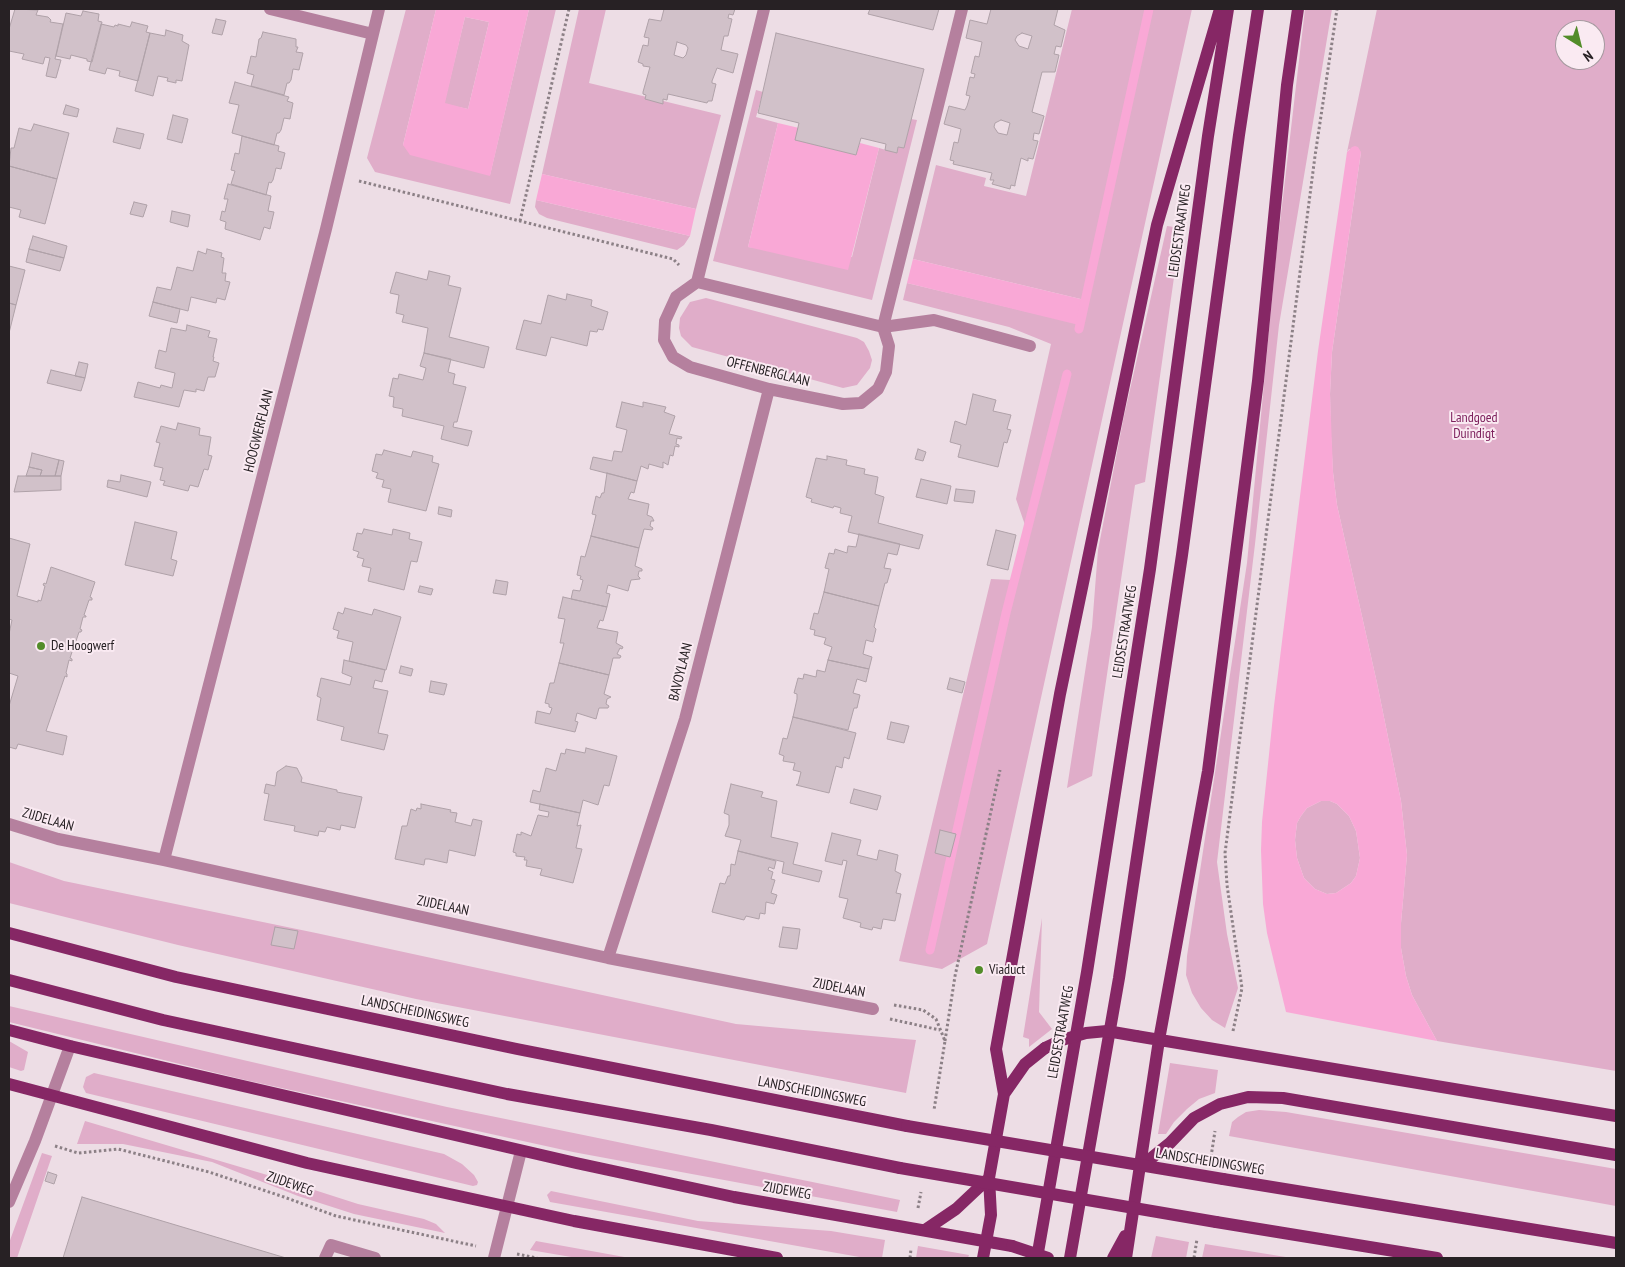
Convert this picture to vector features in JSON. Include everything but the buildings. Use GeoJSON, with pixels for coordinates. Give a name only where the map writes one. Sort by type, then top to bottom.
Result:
{"type":"FeatureCollection","features":[{"type":"Feature","properties":{"kind":"main road"},"geometry":{"type":"LineString","coordinates":[[983,1258],[991,1215],[989,1178],[1004,1094],[996,1049],[1060,694],[1158,225],[1220,9]]}},
{"type":"Feature","properties":{"kind":"main road","name":"LEIDSESTRAATWEG"},"geometry":{"type":"LineString","coordinates":[[1038,1258],[1088,962],[1150,569],[1208,136],[1228,9]]}},
{"type":"Feature","properties":{"kind":"main road"},"geometry":{"type":"LineString","coordinates":[[1070,1258],[1119,978],[1191,490],[1258,9]]}},
{"type":"Feature","properties":{"kind":"main road"},"geometry":{"type":"LineString","coordinates":[[1126,1258],[1159,1040],[1208,770],[1258,381],[1287,85],[1298,9]]}},
{"type":"Feature","properties":{"kind":"main road","name":"LANDSCHEIDINGSWEG"},"geometry":{"type":"LineString","coordinates":[[9,934],[176,977],[517,1049],[907,1126],[1616,1243]]}},
{"type":"Feature","properties":{"kind":"main road"},"geometry":{"type":"LineString","coordinates":[[9,980],[163,1020],[488,1090],[711,1130],[900,1168],[1437,1258]]}},
{"type":"Feature","properties":{"kind":"main road","name":"ZIJDEWEG"},"geometry":{"type":"LineString","coordinates":[[9,1030],[70,1046],[521,1151],[734,1197],[1012,1246],[1048,1258]]}},
{"type":"Feature","properties":{"kind":"main road"},"geometry":{"type":"LineString","coordinates":[[1004,1094],[1025,1064],[1045,1048],[1062,1040],[1086,1033],[1107,1031],[1616,1116]]}},
{"type":"Feature","properties":{"kind":"main road","name":"ZIJDEWEG"},"geometry":{"type":"LineString","coordinates":[[9,1084],[51,1097],[307,1163],[574,1221],[777,1258]]}},
{"type":"Feature","properties":{"kind":"main road"},"geometry":{"type":"LineString","coordinates":[[1139,1168],[1170,1143],[1194,1118],[1220,1104],[1248,1096],[1282,1098],[1616,1155]]}},
{"type":"Feature","properties":{"kind":"main road"},"geometry":{"type":"LineString","coordinates":[[925,1230],[956,1209],[989,1178]]}},
{"type":"Feature","properties":{"kind":"main road"},"geometry":{"type":"LineString","coordinates":[[1113,1258],[1131,1225]]}},
{"type":"Feature","properties":{"kind":"street"},"geometry":{"type":"LineString","coordinates":[[270,9],[374,34]]}},
{"type":"Feature","properties":{"kind":"street","name":"HOOGWERFLAAN"},"geometry":{"type":"LineString","coordinates":[[164,860],[339,176],[379,9]]}},
{"type":"Feature","properties":{"kind":"street"},"geometry":{"type":"LineString","coordinates":[[764,9],[697,282],[882,327],[934,320],[1030,346]]}},
{"type":"Feature","properties":{"kind":"street","name":"OFFENBERGLAAN"},"geometry":{"type":"LineString","coordinates":[[697,282],[676,297],[664,321],[664,340],[673,357],[690,367],[769,390],[843,404],[861,403],[878,389],[886,372],[889,346],[882,327],[962,9]]}},
{"type":"Feature","properties":{"kind":"street","name":"BAVOYLAAN"},"geometry":{"type":"LineString","coordinates":[[608,958],[685,719],[769,390]]}},
{"type":"Feature","properties":{"kind":"street","name":"ZIJDELAAN"},"geometry":{"type":"LineString","coordinates":[[9,824],[58,840],[164,860],[608,958],[873,1010]]}},
{"type":"Feature","properties":{"kind":"street"},"geometry":{"type":"LineString","coordinates":[[9,1202],[35,1141],[70,1046]]}},
{"type":"Feature","properties":{"kind":"street"},"geometry":{"type":"LineString","coordinates":[[495,1254],[521,1151]]}},
{"type":"Feature","properties":{"kind":"street"},"geometry":{"type":"LineString","coordinates":[[325,1258],[331,1245],[375,1258]]}},
{"type":"Feature","properties":{"kind":"path"},"geometry":{"type":"LineString","coordinates":[[520,221],[569,9]]}},
{"type":"Feature","properties":{"kind":"path"},"geometry":{"type":"LineString","coordinates":[[1230,1051],[1242,988],[1227,885],[1225,852],[1315,156],[1337,9]]}},
{"type":"Feature","properties":{"kind":"path"},"geometry":{"type":"LineString","coordinates":[[339,176],[673,259],[697,282]]}},
{"type":"Feature","properties":{"kind":"path"},"geometry":{"type":"LineString","coordinates":[[945,1042],[955,976],[1000,770]]}},
{"type":"Feature","properties":{"kind":"path","name":"ZIJDELAAN"},"geometry":{"type":"LineString","coordinates":[[891,1004],[923,1010],[936,1019],[940,1030],[893,1021],[873,1010],[891,1004]]}},
{"type":"Feature","properties":{"kind":"path"},"geometry":{"type":"LineString","coordinates":[[1210,1162],[1220,1104]]}},
{"type":"Feature","properties":{"kind":"path","name":"ZIJDEWEG"},"geometry":{"type":"LineString","coordinates":[[35,1141],[78,1153],[118,1149],[208,1172],[336,1216],[495,1254],[537,1258]]}},
{"type":"Feature","properties":{"kind":"path"},"geometry":{"type":"LineString","coordinates":[[1194,1258],[1198,1230]]}},
{"type":"Feature","properties":{"kind":"green space"},"geometry":{"type":"Polygon","coordinates":[[[406,9],[436,9],[403,145],[490,175],[529,9],[556,9],[510,204],[375,172],[367,158],[406,9]]]}},
{"type":"Feature","properties":{"kind":"green space"},"geometry":{"type":"Polygon","coordinates":[[[579,9],[606,9],[589,83],[721,115],[696,209],[542,174],[579,9]]]}},
{"type":"Feature","properties":{"kind":"green space"},"geometry":{"type":"Polygon","coordinates":[[[1072,9],[1192,9],[987,944],[942,969],[899,961],[991,579],[1011,580],[1025,525],[1016,499],[1051,344],[1009,327],[903,300],[907,283],[1083,325],[1089,301],[913,259],[936,165],[986,178],[984,186],[1026,196],[1072,9]]]}},
{"type":"Feature","properties":{"kind":"green space"},"geometry":{"type":"Polygon","coordinates":[[[1305,9],[1332,9],[1279,325],[1217,862],[1227,934],[1238,988],[1225,1028],[1212,1020],[1201,1008],[1192,993],[1186,975],[1187,956],[1247,563],[1276,257],[1305,9]]]}},
{"type":"Feature","properties":{"kind":"green space","name":"Landgoed Duindigt"},"geometry":{"type":"Polygon","coordinates":[[[1377,9],[1616,9],[1616,1071],[1437,1041],[1412,995],[1406,976],[1401,948],[1401,923],[1407,855],[1401,801],[1337,505],[1333,472],[1330,394],[1332,352],[1361,152],[1349,149],[1347,152],[1377,9]]]}},
{"type":"Feature","properties":{"kind":"green space"},"geometry":{"type":"Polygon","coordinates":[[[465,17],[489,22],[468,109],[444,104],[465,17]]]}},
{"type":"Feature","properties":{"kind":"green space"},"geometry":{"type":"Polygon","coordinates":[[[756,90],[763,92],[756,117],[778,123],[748,247],[852,257],[879,148],[897,153],[898,147],[904,148],[911,119],[917,120],[872,300],[713,261],[756,90]]]}},
{"type":"Feature","properties":{"kind":"green space"},"geometry":{"type":"Polygon","coordinates":[[[536,200],[690,236],[684,245],[677,250],[547,218],[539,214],[535,207],[536,200]]]}},
{"type":"Feature","properties":{"kind":"green space"},"geometry":{"type":"Polygon","coordinates":[[[1167,226],[1181,228],[1145,482],[1135,485],[1092,776],[1067,788],[1092,627],[1098,550],[1124,416],[1167,226]]]}},
{"type":"Feature","properties":{"kind":"green space"},"geometry":{"type":"Polygon","coordinates":[[[706,298],[857,338],[864,342],[869,351],[872,360],[870,368],[857,385],[843,388],[692,347],[681,336],[679,328],[680,318],[690,302],[706,298]]]}},
{"type":"Feature","properties":{"kind":"green space"},"geometry":{"type":"Polygon","coordinates":[[[1321,801],[1330,801],[1337,804],[1349,816],[1356,831],[1360,858],[1356,876],[1351,883],[1336,893],[1327,894],[1315,889],[1304,878],[1297,858],[1295,840],[1297,823],[1307,808],[1321,801]]]}},
{"type":"Feature","properties":{"kind":"green space"},"geometry":{"type":"Polygon","coordinates":[[[9,862],[64,881],[316,933],[736,1024],[916,1040],[906,1093],[416,999],[178,945],[9,903],[9,862]]]}},
{"type":"Feature","properties":{"kind":"green space"},"geometry":{"type":"Polygon","coordinates":[[[1042,918],[1039,1012],[1052,1029],[1029,1047],[1029,1039],[1023,1037],[1042,918]]]}},
{"type":"Feature","properties":{"kind":"green space"},"geometry":{"type":"Polygon","coordinates":[[[9,1006],[447,1107],[900,1200],[897,1212],[573,1152],[245,1080],[9,1022],[9,1006]]]}},
{"type":"Feature","properties":{"kind":"green space"},"geometry":{"type":"Polygon","coordinates":[[[9,1041],[28,1052],[24,1070],[21,1071],[9,1067],[9,1041]]]}},
{"type":"Feature","properties":{"kind":"green space"},"geometry":{"type":"Polygon","coordinates":[[[1170,1063],[1218,1070],[1215,1093],[1199,1099],[1187,1109],[1174,1122],[1166,1134],[1158,1134],[1170,1063]]]}},
{"type":"Feature","properties":{"kind":"green space"},"geometry":{"type":"Polygon","coordinates":[[[94,1073],[444,1154],[462,1164],[474,1175],[478,1182],[477,1185],[473,1186],[86,1093],[83,1087],[86,1077],[94,1073]]]}},
{"type":"Feature","properties":{"kind":"green space"},"geometry":{"type":"Polygon","coordinates":[[[1259,1110],[1286,1112],[1616,1169],[1616,1206],[1229,1136],[1232,1122],[1246,1112],[1259,1110]]]}},
{"type":"Feature","properties":{"kind":"green space"},"geometry":{"type":"Polygon","coordinates":[[[85,1121],[358,1204],[424,1219],[436,1224],[445,1233],[354,1214],[298,1196],[212,1162],[123,1144],[77,1144],[85,1121]]]}},
{"type":"Feature","properties":{"kind":"green space"},"geometry":{"type":"Polygon","coordinates":[[[42,1153],[52,1156],[17,1258],[9,1258],[9,1243],[42,1153]]]}},
{"type":"Feature","properties":{"kind":"green space"},"geometry":{"type":"Polygon","coordinates":[[[551,1191],[698,1221],[831,1231],[885,1240],[882,1258],[865,1258],[550,1202],[547,1195],[551,1191]]]}},
{"type":"Feature","properties":{"kind":"green space"},"geometry":{"type":"Polygon","coordinates":[[[1156,1236],[1189,1242],[1186,1258],[1151,1258],[1156,1236]]]}},
{"type":"Feature","properties":{"kind":"green space"},"geometry":{"type":"Polygon","coordinates":[[[536,1241],[630,1258],[577,1258],[530,1250],[536,1241]]]}},
{"type":"Feature","properties":{"kind":"green space"},"geometry":{"type":"Polygon","coordinates":[[[1205,1244],[1292,1258],[1202,1258],[1205,1244]]]}},
{"type":"Feature","properties":{"kind":"green space"},"geometry":{"type":"Polygon","coordinates":[[[918,1246],[969,1255],[968,1258],[916,1258],[918,1246]]]}},
{"type":"Feature","properties":{"kind":"shaded area"},"geometry":{"type":"Polygon","coordinates":[[[436,9],[529,9],[490,176],[410,155],[403,145],[436,9]],[[465,17],[445,103],[468,109],[489,22],[465,17]]]}},
{"type":"Feature","properties":{"kind":"shaded area"},"geometry":{"type":"Polygon","coordinates":[[[778,123],[799,128],[796,140],[856,155],[860,143],[879,148],[848,270],[748,247],[778,123]]]}},
{"type":"Feature","properties":{"kind":"shaded area"},"geometry":{"type":"Polygon","coordinates":[[[1352,147],[1358,147],[1361,152],[1332,352],[1330,394],[1333,472],[1337,505],[1401,801],[1407,855],[1401,923],[1401,948],[1406,976],[1412,995],[1437,1041],[1286,1012],[1267,933],[1263,904],[1262,822],[1274,706],[1318,351],[1347,152],[1352,147]],[[1321,801],[1307,808],[1297,823],[1295,840],[1297,858],[1304,878],[1315,889],[1327,894],[1336,893],[1351,883],[1356,876],[1360,858],[1356,831],[1349,816],[1337,804],[1330,801],[1321,801]]]}},
{"type":"Feature","properties":{"kind":"shaded area"},"geometry":{"type":"Polygon","coordinates":[[[542,174],[696,209],[690,236],[536,200],[542,174]]]}},
{"type":"Feature","properties":{"kind":"shaded area"},"geometry":{"type":"Polygon","coordinates":[[[913,259],[1089,301],[1083,326],[907,283],[913,259]]]}},
{"type":"Feature","properties":{"kind":"waterway"},"geometry":{"type":"LineString","coordinates":[[1079,329],[1149,9]]}},
{"type":"Feature","properties":{"kind":"waterway"},"geometry":{"type":"LineString","coordinates":[[930,950],[1006,613],[1067,374]]}},
{"type":"Feature","properties":{"kind":"place","name":"De Hoogwerf"},"geometry":{"type":"Point","coordinates":[41,646]}},
{"type":"Feature","properties":{"kind":"place","name":"Viaduct"},"geometry":{"type":"Point","coordinates":[979,970]}}]}
